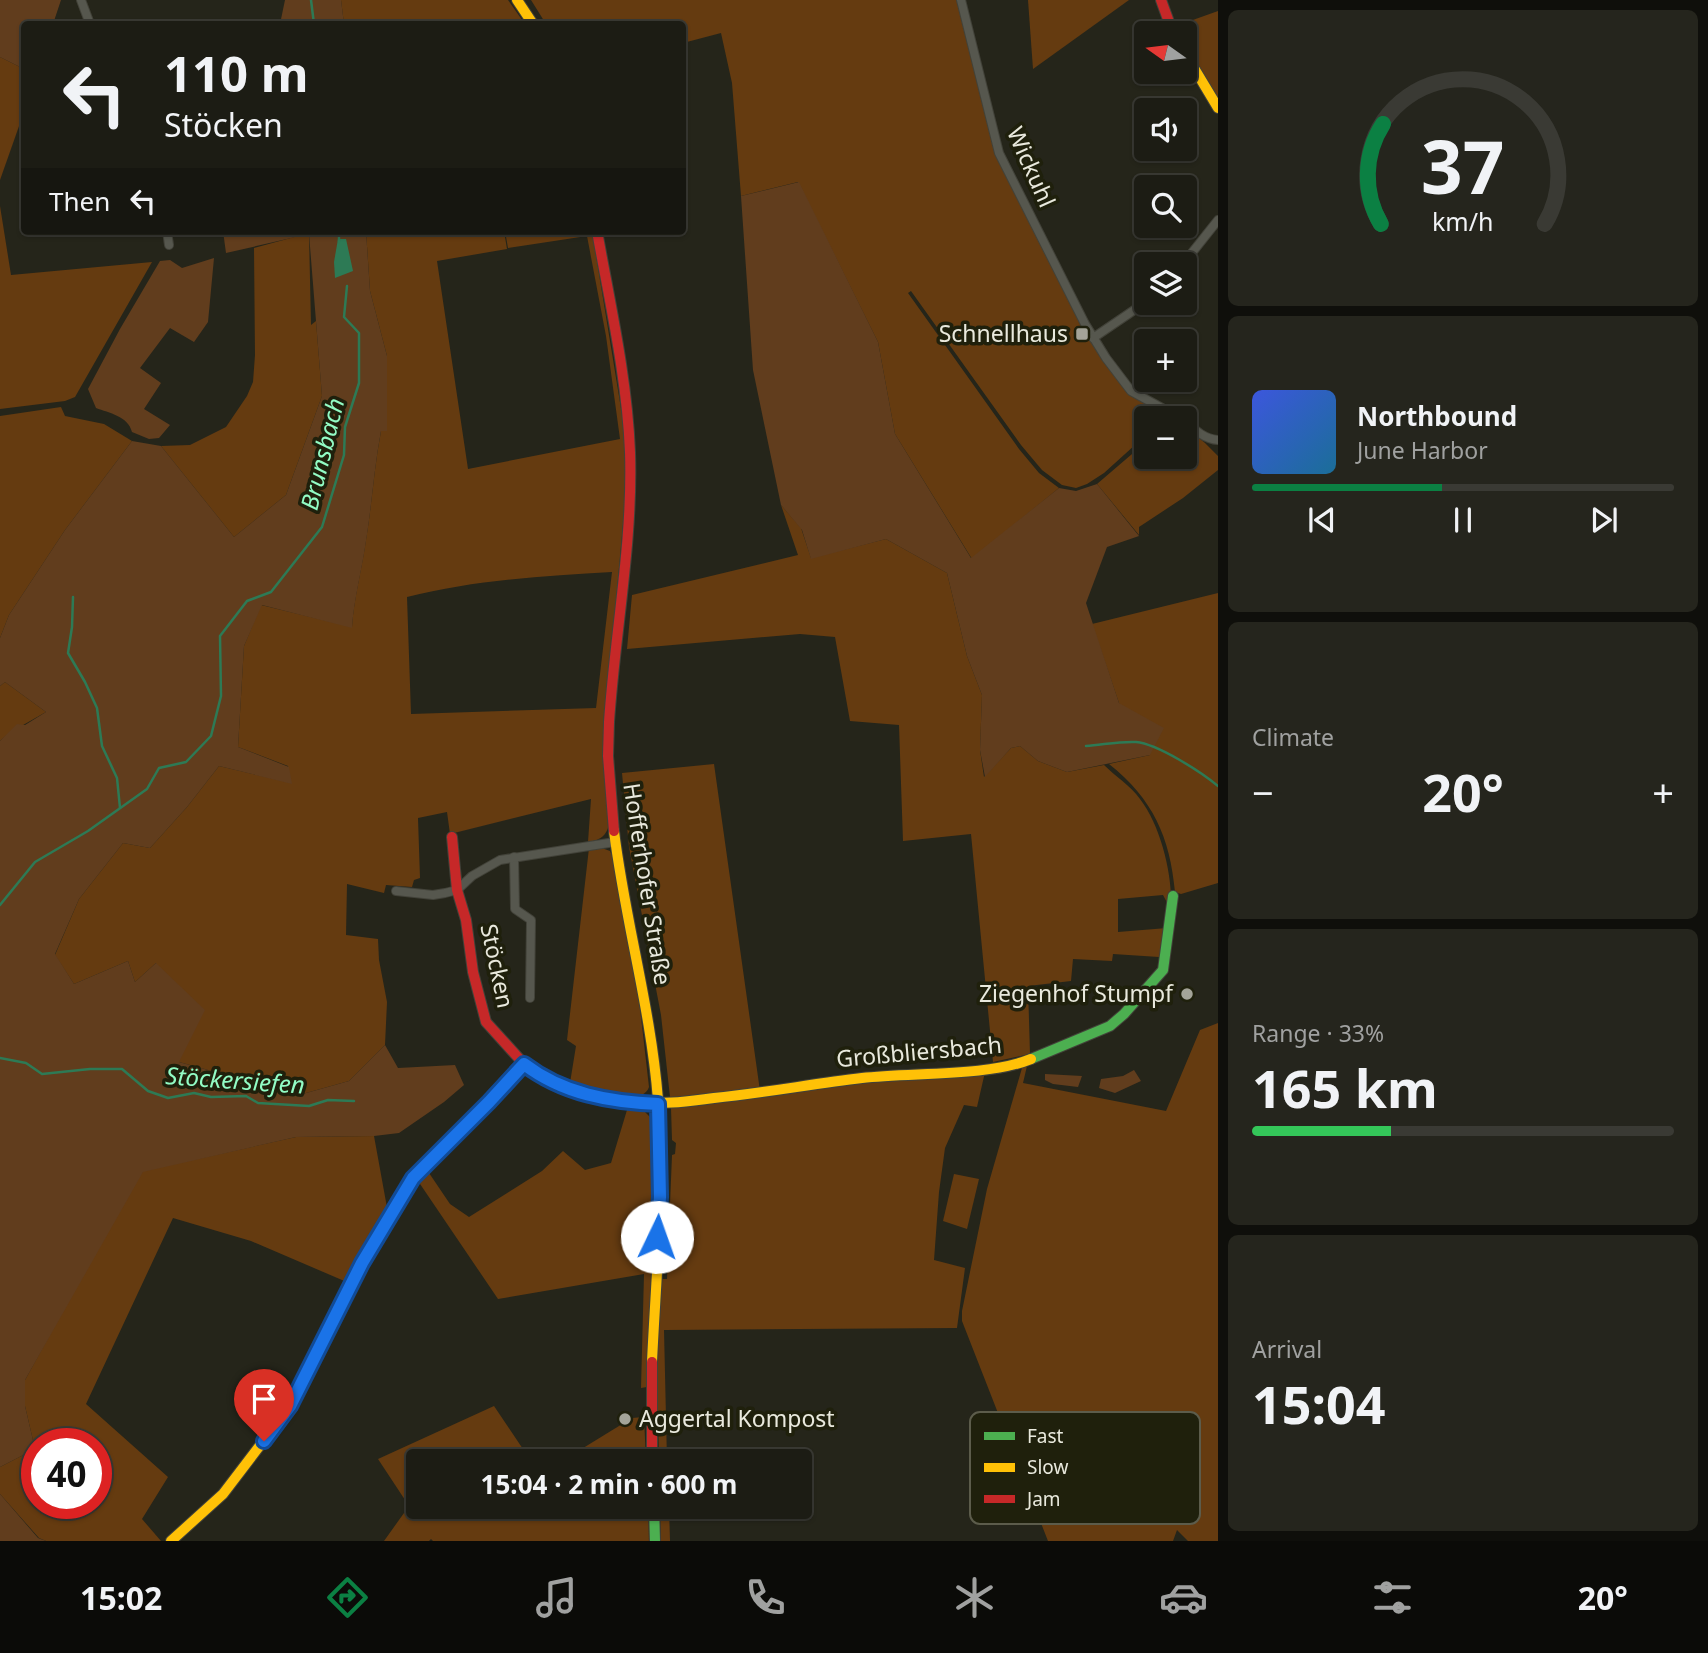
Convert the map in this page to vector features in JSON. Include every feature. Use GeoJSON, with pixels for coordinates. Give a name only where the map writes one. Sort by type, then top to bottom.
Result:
{"type":"FeatureCollection","features":[{"type":"Feature","properties":{"kind":"street"},"geometry":{"type":"LineString","coordinates":[[81,0],[89,21]]}},
{"type":"Feature","properties":{"kind":"street"},"geometry":{"type":"LineString","coordinates":[[517,0],[531,21]]}},
{"type":"Feature","properties":{"kind":"street","name":"Wickuhl"},"geometry":{"type":"LineString","coordinates":[[961,0],[999,153],[1093,338],[1119,378],[1131,391],[1158,406]]}},
{"type":"Feature","properties":{"kind":"street"},"geometry":{"type":"LineString","coordinates":[[1161,0],[1167,21]]}},
{"type":"Feature","properties":{"kind":"street"},"geometry":{"type":"LineString","coordinates":[[1197,72],[1218,108]]}},
{"type":"Feature","properties":{"kind":"street"},"geometry":{"type":"LineString","coordinates":[[1193,252],[1218,220]]}},
{"type":"Feature","properties":{"kind":"street"},"geometry":{"type":"LineString","coordinates":[[168,235],[169,245]]}},
{"type":"Feature","properties":{"kind":"street","name":"Hofferhofer Straße"},"geometry":{"type":"LineString","coordinates":[[598,235],[623,388],[630,460],[628,520],[609,711],[609,782],[615,842],[649,1026],[658,1104],[660,1197],[652,1334],[652,1449]]}},
{"type":"Feature","properties":{"kind":"street"},"geometry":{"type":"LineString","coordinates":[[1093,338],[1134,310]]}},
{"type":"Feature","properties":{"kind":"street"},"geometry":{"type":"LineString","coordinates":[[1197,432],[1218,440]]}},
{"type":"Feature","properties":{"kind":"street","name":"Stöcken"},"geometry":{"type":"LineString","coordinates":[[452,837],[457,890],[466,920],[473,972],[484,1018],[524,1064],[563,1087],[613,1101],[658,1104]]}},
{"type":"Feature","properties":{"kind":"street"},"geometry":{"type":"LineString","coordinates":[[396,891],[433,895],[457,890],[486,867],[500,860],[615,842]]}},
{"type":"Feature","properties":{"kind":"street"},"geometry":{"type":"LineString","coordinates":[[514,857],[515,909],[531,920],[530,998]]}},
{"type":"Feature","properties":{"kind":"street","name":"Großbliersbach"},"geometry":{"type":"LineString","coordinates":[[658,1104],[761,1093],[837,1081],[985,1069],[1021,1063],[1110,1026],[1119,1019],[1163,970],[1173,896]]}},
{"type":"Feature","properties":{"kind":"street"},"geometry":{"type":"LineString","coordinates":[[171,1541],[223,1494],[290,1406],[362,1263],[413,1178],[524,1064]]}},
{"type":"Feature","properties":{"kind":"street"},"geometry":{"type":"LineString","coordinates":[[654,1519],[655,1541]]}},
{"type":"Feature","properties":{"kind":"shaded area"},"geometry":{"type":"Polygon","coordinates":[[[0,0],[61,0],[54,21],[21,21],[21,68],[0,57],[0,0]]]}},
{"type":"Feature","properties":{"kind":"shaded area"},"geometry":{"type":"Polygon","coordinates":[[[285,0],[341,0],[344,21],[281,21],[285,0]]]}},
{"type":"Feature","properties":{"kind":"shaded area"},"geometry":{"type":"Polygon","coordinates":[[[341,0],[508,0],[523,21],[344,21],[341,0]]]}},
{"type":"Feature","properties":{"kind":"shaded area"},"geometry":{"type":"Polygon","coordinates":[[[531,0],[958,0],[996,156],[1089,337],[1129,393],[1149,406],[1134,406],[1134,446],[1104,473],[1087,484],[1076,488],[1062,485],[1042,470],[1021,445],[911,291],[908,293],[1019,449],[1039,473],[1059,488],[972,559],[895,434],[878,342],[798,182],[741,196],[732,83],[721,33],[686,42],[686,21],[544,21],[531,0]]]}},
{"type":"Feature","properties":{"kind":"shaded area"},"geometry":{"type":"Polygon","coordinates":[[[1028,0],[1129,0],[1033,69],[1028,0]]]}},
{"type":"Feature","properties":{"kind":"shaded area"},"geometry":{"type":"Polygon","coordinates":[[[1218,11],[1218,99],[1197,63],[1197,21],[1190,21],[1218,11]]]}},
{"type":"Feature","properties":{"kind":"shaded area"},"geometry":{"type":"Polygon","coordinates":[[[0,57],[21,68],[21,120],[0,180],[0,57]]]}},
{"type":"Feature","properties":{"kind":"shaded area"},"geometry":{"type":"Polygon","coordinates":[[[799,182],[878,342],[895,434],[971,558],[1059,488],[1076,491],[1097,484],[1139,536],[1107,547],[1086,603],[1119,703],[1164,728],[1150,755],[1067,772],[1038,761],[1020,746],[1011,748],[985,777],[980,750],[982,695],[967,656],[947,573],[886,539],[811,559],[802,530],[781,505],[753,370],[741,196],[799,182]]]}},
{"type":"Feature","properties":{"kind":"shaded area"},"geometry":{"type":"Polygon","coordinates":[[[0,206],[11,275],[152,262],[75,397],[65,401],[0,409],[0,206]]]}},
{"type":"Feature","properties":{"kind":"shaded area"},"geometry":{"type":"Polygon","coordinates":[[[224,235],[305,235],[226,253],[224,235]]]}},
{"type":"Feature","properties":{"kind":"shaded area"},"geometry":{"type":"Polygon","coordinates":[[[309,235],[311,325],[316,321],[322,396],[286,495],[234,537],[161,446],[190,445],[226,427],[247,396],[253,382],[255,355],[254,248],[309,235]]]}},
{"type":"Feature","properties":{"kind":"shaded area"},"geometry":{"type":"Polygon","coordinates":[[[309,235],[366,235],[370,291],[387,356],[387,431],[381,431],[352,628],[262,605],[244,646],[238,747],[289,767],[292,784],[219,766],[150,848],[123,843],[79,899],[55,954],[74,984],[128,961],[135,982],[156,963],[205,1010],[179,1062],[299,1095],[349,1081],[385,1045],[398,1068],[455,1065],[464,1085],[399,1133],[296,1137],[143,1172],[25,1380],[25,1406],[30,1428],[21,1428],[21,1456],[0,1467],[0,741],[17,724],[25,725],[46,712],[5,682],[0,686],[0,638],[9,615],[65,530],[132,441],[161,446],[234,537],[286,495],[322,396],[309,235]]]}},
{"type":"Feature","properties":{"kind":"shaded area"},"geometry":{"type":"Polygon","coordinates":[[[366,235],[505,235],[507,249],[437,261],[468,469],[620,439],[606,336],[587,236],[508,248],[506,235],[593,235],[626,439],[625,503],[606,709],[608,828],[601,838],[588,842],[591,799],[450,834],[447,812],[418,818],[420,878],[414,880],[412,887],[386,885],[384,893],[347,884],[346,935],[378,939],[387,1002],[385,1045],[349,1081],[299,1095],[179,1062],[156,963],[135,982],[128,961],[74,984],[55,955],[79,899],[123,843],[150,848],[219,766],[291,783],[288,766],[238,747],[244,646],[261,605],[352,627],[381,431],[387,430],[387,356],[370,291],[366,235]],[[612,572],[483,583],[407,597],[411,714],[596,708],[612,572]]]}},
{"type":"Feature","properties":{"kind":"shaded area"},"geometry":{"type":"Polygon","coordinates":[[[338,239],[346,239],[353,271],[335,278],[334,262],[338,239]]]}},
{"type":"Feature","properties":{"kind":"shaded area"},"geometry":{"type":"Polygon","coordinates":[[[214,258],[208,322],[194,342],[170,328],[140,368],[161,383],[144,409],[170,425],[159,438],[149,439],[132,432],[127,422],[96,408],[88,389],[160,261],[170,260],[182,268],[214,258]]]}},
{"type":"Feature","properties":{"kind":"shaded area"},"geometry":{"type":"Polygon","coordinates":[[[61,407],[65,416],[104,424],[132,441],[65,530],[9,615],[0,638],[0,416],[61,407]]]}},
{"type":"Feature","properties":{"kind":"shaded area"},"geometry":{"type":"Polygon","coordinates":[[[1197,437],[1218,456],[1218,470],[1183,498],[1139,527],[1139,535],[1097,484],[1134,452],[1134,469],[1197,469],[1197,437]]]}},
{"type":"Feature","properties":{"kind":"shaded area"},"geometry":{"type":"Polygon","coordinates":[[[781,505],[801,528],[811,558],[886,539],[947,573],[967,656],[982,695],[980,750],[984,777],[1011,748],[1020,746],[1038,761],[1067,772],[1104,765],[1136,794],[1154,823],[1168,867],[1171,910],[1163,895],[1118,899],[1118,932],[1167,928],[1163,954],[1159,957],[1113,954],[1112,961],[1073,959],[1071,981],[1028,986],[1030,1054],[993,1062],[971,834],[903,841],[899,725],[850,721],[835,637],[800,634],[627,649],[632,595],[798,555],[781,505]]]}},
{"type":"Feature","properties":{"kind":"shaded area"},"geometry":{"type":"Polygon","coordinates":[[[1218,593],[1218,883],[1181,894],[1175,892],[1169,854],[1157,820],[1137,791],[1109,764],[1150,755],[1119,703],[1092,624],[1218,593]]]}},
{"type":"Feature","properties":{"kind":"shaded area"},"geometry":{"type":"Polygon","coordinates":[[[5,682],[46,712],[0,741],[0,686],[5,682]]]}},
{"type":"Feature","properties":{"kind":"shaded area"},"geometry":{"type":"Polygon","coordinates":[[[714,764],[760,1091],[683,1099],[670,1097],[661,1015],[629,847],[622,773],[714,764]]]}},
{"type":"Feature","properties":{"kind":"shaded area"},"geometry":{"type":"Polygon","coordinates":[[[599,847],[610,851],[613,857],[637,982],[649,1087],[644,1094],[636,1097],[613,1096],[570,1083],[576,1046],[567,1040],[589,848],[599,847]]]}},
{"type":"Feature","properties":{"kind":"shaded area"},"geometry":{"type":"Polygon","coordinates":[[[1218,1023],[1218,1541],[1188,1541],[1177,1530],[1173,1541],[1048,1541],[1041,1524],[1200,1524],[1200,1412],[998,1412],[962,1321],[962,1311],[987,1189],[1022,1068],[1027,1066],[1023,1083],[1166,1111],[1200,1030],[1218,1023]]]}},
{"type":"Feature","properties":{"kind":"shaded area"},"geometry":{"type":"Polygon","coordinates":[[[1134,1070],[1141,1081],[1115,1093],[1099,1088],[1101,1079],[1123,1076],[1134,1070]]]}},
{"type":"Feature","properties":{"kind":"shaded area"},"geometry":{"type":"Polygon","coordinates":[[[985,1072],[977,1107],[964,1105],[945,1148],[939,1192],[934,1260],[965,1268],[957,1328],[664,1330],[667,1449],[659,1449],[657,1369],[660,1279],[667,1279],[672,1155],[675,1154],[676,1143],[672,1140],[671,1108],[912,1076],[985,1072]]]}},
{"type":"Feature","properties":{"kind":"shaded area"},"geometry":{"type":"Polygon","coordinates":[[[1045,1074],[1082,1076],[1078,1087],[1053,1084],[1045,1080],[1045,1074]]]}},
{"type":"Feature","properties":{"kind":"shaded area"},"geometry":{"type":"Polygon","coordinates":[[[627,1110],[644,1111],[651,1118],[652,1272],[647,1387],[641,1388],[644,1274],[498,1299],[416,1178],[427,1170],[450,1204],[469,1217],[542,1171],[563,1151],[585,1170],[611,1163],[627,1110]]]}},
{"type":"Feature","properties":{"kind":"shaded area"},"geometry":{"type":"Polygon","coordinates":[[[374,1136],[388,1213],[349,1283],[251,1241],[173,1218],[86,1404],[168,1477],[142,1519],[161,1541],[46,1541],[39,1538],[22,1519],[112,1519],[112,1428],[30,1428],[25,1406],[25,1380],[96,1251],[0,1173],[137,1180],[143,1171],[296,1137],[374,1136]]]}},
{"type":"Feature","properties":{"kind":"shaded area"},"geometry":{"type":"Polygon","coordinates":[[[954,1174],[979,1179],[967,1229],[943,1221],[954,1174]]]}},
{"type":"Feature","properties":{"kind":"shaded area"},"geometry":{"type":"Polygon","coordinates":[[[494,1406],[523,1449],[406,1449],[406,1501],[378,1459],[494,1406]]]}},
{"type":"Feature","properties":{"kind":"shaded area"},"geometry":{"type":"Polygon","coordinates":[[[644,1417],[645,1449],[582,1449],[632,1418],[644,1417]]]}},
{"type":"Feature","properties":{"kind":"shaded area"},"geometry":{"type":"Polygon","coordinates":[[[21,1456],[21,1518],[0,1494],[0,1467],[21,1456]]]}},
{"type":"Feature","properties":{"kind":"shaded area"},"geometry":{"type":"Polygon","coordinates":[[[0,1494],[38,1538],[46,1541],[0,1541],[0,1494]]]}},
{"type":"Feature","properties":{"kind":"shaded area"},"geometry":{"type":"Polygon","coordinates":[[[406,1510],[406,1519],[648,1519],[649,1541],[384,1541],[406,1510]]]}},
{"type":"Feature","properties":{"kind":"shaded area"},"geometry":{"type":"Polygon","coordinates":[[[660,1519],[669,1519],[670,1541],[661,1541],[660,1519]]]}},
{"type":"Feature","properties":{"kind":"waterway","name":"Brunsbach"},"geometry":{"type":"LineString","coordinates":[[311,0],[314,21]]}},
{"type":"Feature","properties":{"kind":"waterway","name":"Brunsbach"},"geometry":{"type":"LineString","coordinates":[[339,235],[339,242]]}},
{"type":"Feature","properties":{"kind":"waterway","name":"Brunsbach"},"geometry":{"type":"LineString","coordinates":[[0,905],[35,862],[88,831],[147,789],[159,768],[186,762],[211,736],[221,696],[220,636],[247,601],[271,592],[322,527],[344,455],[345,427],[359,383],[359,333],[344,317],[347,286]]}},
{"type":"Feature","properties":{"kind":"waterway"},"geometry":{"type":"LineString","coordinates":[[73,597],[68,653],[97,708],[102,746],[117,778],[120,808]]}},
{"type":"Feature","properties":{"kind":"waterway"},"geometry":{"type":"LineString","coordinates":[[1086,746],[1124,742],[1145,744],[1179,760],[1218,786]]}},
{"type":"Feature","properties":{"kind":"waterway","name":"Stöckersiefen"},"geometry":{"type":"LineString","coordinates":[[0,1058],[26,1063],[42,1074],[122,1069],[148,1091],[168,1098],[194,1093],[211,1097],[246,1096],[258,1103],[309,1106],[328,1100],[354,1101]]}},
{"type":"Feature","properties":{"kind":"traffic: fast"},"geometry":{"type":"LineString","coordinates":[[1031,1059],[1110,1026],[1163,970],[1173,896]]}},
{"type":"Feature","properties":{"kind":"traffic: fast"},"geometry":{"type":"LineString","coordinates":[[654,1519],[655,1541]]}},
{"type":"Feature","properties":{"kind":"traffic: slow"},"geometry":{"type":"LineString","coordinates":[[517,0],[531,21]]}},
{"type":"Feature","properties":{"kind":"traffic: slow"},"geometry":{"type":"LineString","coordinates":[[1197,73],[1218,108]]}},
{"type":"Feature","properties":{"kind":"traffic: slow"},"geometry":{"type":"LineString","coordinates":[[614,831],[650,1032],[658,1100],[660,1198],[652,1362]]}},
{"type":"Feature","properties":{"kind":"traffic: slow"},"geometry":{"type":"LineString","coordinates":[[640,1102],[677,1102],[862,1078],[993,1069],[1031,1059]]}},
{"type":"Feature","properties":{"kind":"traffic: slow"},"geometry":{"type":"LineString","coordinates":[[171,1541],[223,1494],[290,1406],[362,1263],[413,1178],[442,1149]]}},
{"type":"Feature","properties":{"kind":"traffic: jam"},"geometry":{"type":"LineString","coordinates":[[1161,0],[1169,21]]}},
{"type":"Feature","properties":{"kind":"traffic: jam"},"geometry":{"type":"LineString","coordinates":[[598,235],[622,368],[630,452],[629,520],[609,722],[608,756],[614,831]]}},
{"type":"Feature","properties":{"kind":"traffic: jam"},"geometry":{"type":"LineString","coordinates":[[452,837],[457,890],[466,920],[473,972],[486,1022],[524,1064],[563,1087],[600,1098],[640,1102]]}},
{"type":"Feature","properties":{"kind":"traffic: jam"},"geometry":{"type":"LineString","coordinates":[[442,1149],[524,1064]]}},
{"type":"Feature","properties":{"kind":"traffic: jam"},"geometry":{"type":"LineString","coordinates":[[652,1362],[652,1449]]}},
{"type":"Feature","properties":{"kind":"place","name":"Schnellhaus"},"geometry":{"type":"Point","coordinates":[1082,334]}},
{"type":"Feature","properties":{"kind":"place","name":"Ziegenhof Stumpf"},"geometry":{"type":"Point","coordinates":[1187,994]}},
{"type":"Feature","properties":{"kind":"place","name":"Aggertal Kompost"},"geometry":{"type":"Point","coordinates":[625,1419]}},
{"type":"Feature","properties":{"kind":"route"},"geometry":{"type":"LineString","coordinates":[[264,1441],[290,1406],[362,1263],[413,1178],[524,1064],[563,1087],[613,1101],[658,1104],[660,1197],[657,1237]]}}]}
